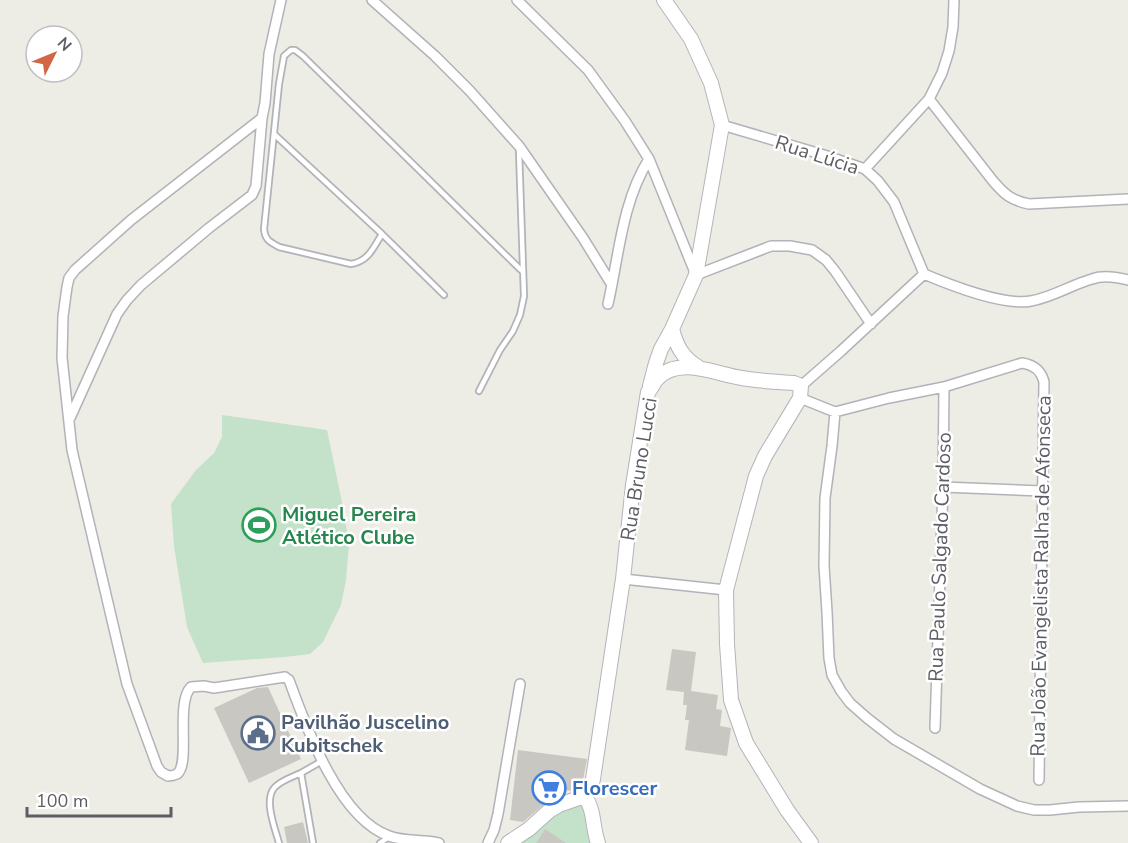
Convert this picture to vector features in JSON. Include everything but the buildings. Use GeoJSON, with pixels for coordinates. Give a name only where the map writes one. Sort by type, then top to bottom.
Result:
{"type":"FeatureCollection","features":[{"type":"Feature","properties":{"kind":"street"},"geometry":{"type":"LineString","coordinates":[[69,420],[117,314],[127,300],[158,270],[252,195],[256,186],[269,54],[281,0]]}},
{"type":"Feature","properties":{"kind":"street"},"geometry":{"type":"LineString","coordinates":[[372,0],[442,63],[519,146],[612,285]]}},
{"type":"Feature","properties":{"kind":"street"},"geometry":{"type":"LineString","coordinates":[[517,0],[588,70],[650,159],[696,275]]}},
{"type":"Feature","properties":{"kind":"street"},"geometry":{"type":"LineString","coordinates":[[648,392],[661,349],[696,275],[722,124],[711,83],[691,39],[664,0]]}},
{"type":"Feature","properties":{"kind":"street"},"geometry":{"type":"LineString","coordinates":[[865,169],[929,99],[942,73],[949,51],[954,0]]}},
{"type":"Feature","properties":{"kind":"street"},"geometry":{"type":"LineString","coordinates":[[929,99],[993,182],[1004,194],[1015,201],[1029,204],[1128,199]]}},
{"type":"Feature","properties":{"kind":"street"},"geometry":{"type":"LineString","coordinates":[[262,118],[131,220],[75,270],[69,279],[63,316],[62,358],[72,450],[127,684],[157,766],[162,772],[168,776],[178,773],[180,769],[184,703],[190,687],[214,688],[285,677],[289,680],[321,761],[362,819],[389,837],[432,842]]}},
{"type":"Feature","properties":{"kind":"street","name":"Rua Lúcia"},"geometry":{"type":"LineString","coordinates":[[722,124],[865,169],[878,181],[894,202],[924,274]]}},
{"type":"Feature","properties":{"kind":"street"},"geometry":{"type":"LineString","coordinates":[[608,304],[631,195],[650,159]]}},
{"type":"Feature","properties":{"kind":"street"},"geometry":{"type":"LineString","coordinates":[[696,275],[771,246],[790,246],[812,250],[826,260],[835,271],[871,324]]}},
{"type":"Feature","properties":{"kind":"street"},"geometry":{"type":"LineString","coordinates":[[811,843],[787,810],[746,743],[731,700],[727,644],[726,590],[756,476],[801,392],[924,274],[950,285],[1002,299],[1028,302],[1050,297],[1093,278],[1115,277],[1128,280]]}},
{"type":"Feature","properties":{"kind":"street"},"geometry":{"type":"LineString","coordinates":[[672,329],[676,345],[698,368]]}},
{"type":"Feature","properties":{"kind":"street","name":"Rua João Evangelista Ralha de Afonseca"},"geometry":{"type":"LineString","coordinates":[[835,412],[944,387],[1022,363],[1031,365],[1042,376],[1044,382],[1039,780]]}},
{"type":"Feature","properties":{"kind":"street","name":"Rua Bruno Lucci"},"geometry":{"type":"LineString","coordinates":[[585,796],[592,787],[648,392],[664,373],[678,368],[698,368],[743,379],[794,383],[801,392]]}},
{"type":"Feature","properties":{"kind":"street","name":"Rua Paulo Salgado Cardoso"},"geometry":{"type":"LineString","coordinates":[[934,728],[943,488],[944,387]]}},
{"type":"Feature","properties":{"kind":"street"},"geometry":{"type":"LineString","coordinates":[[801,392],[835,412],[825,498],[824,566],[832,675],[850,703],[894,739],[980,789],[1017,806],[1034,810],[1128,806]]}},
{"type":"Feature","properties":{"kind":"street"},"geometry":{"type":"LineString","coordinates":[[943,488],[1042,491]]}},
{"type":"Feature","properties":{"kind":"street"},"geometry":{"type":"LineString","coordinates":[[623,579],[726,590]]}},
{"type":"Feature","properties":{"kind":"street"},"geometry":{"type":"LineString","coordinates":[[488,843],[508,785],[520,684]]}},
{"type":"Feature","properties":{"kind":"street"},"geometry":{"type":"LineString","coordinates":[[508,843],[529,830],[549,811],[585,796],[591,807],[598,843]]}},
{"type":"Feature","properties":{"kind":"lane"},"geometry":{"type":"LineString","coordinates":[[382,234],[366,258],[351,264],[279,247],[265,236],[279,84],[284,56],[291,50],[303,56],[523,272]]}},
{"type":"Feature","properties":{"kind":"lane"},"geometry":{"type":"LineString","coordinates":[[274,134],[444,295]]}},
{"type":"Feature","properties":{"kind":"lane"},"geometry":{"type":"LineString","coordinates":[[479,392],[500,350],[513,331],[520,315],[524,296],[519,146]]}},
{"type":"Feature","properties":{"kind":"lane"},"geometry":{"type":"LineString","coordinates":[[279,843],[270,804],[276,786],[321,761]]}},
{"type":"Feature","properties":{"kind":"lane"},"geometry":{"type":"LineString","coordinates":[[301,773],[313,843]]}},
{"type":"Feature","properties":{"kind":"lane"},"geometry":{"type":"LineString","coordinates":[[380,843],[389,837]]}},
{"type":"Feature","properties":{"kind":"green space","name":"Miguel Pereira Atlético Clube"},"geometry":{"type":"Polygon","coordinates":[[[222,415],[327,430],[349,544],[341,605],[323,642],[310,654],[203,663],[187,627],[174,546],[171,504],[196,470],[214,453],[222,437],[222,415]]]}},
{"type":"Feature","properties":{"kind":"green space"},"geometry":{"type":"Polygon","coordinates":[[[579,804],[587,811],[595,843],[521,843],[562,809],[579,804]]]}},
{"type":"Feature","properties":{"kind":"place","name":"Miguel Pereira Atlético Clube"},"geometry":{"type":"Point","coordinates":[259,525]}},
{"type":"Feature","properties":{"kind":"place","name":"Pavilhão Juscelino Kubitschek"},"geometry":{"type":"Point","coordinates":[258,733]}},
{"type":"Feature","properties":{"kind":"place","name":"Florescer"},"geometry":{"type":"Point","coordinates":[549,788]}}]}
